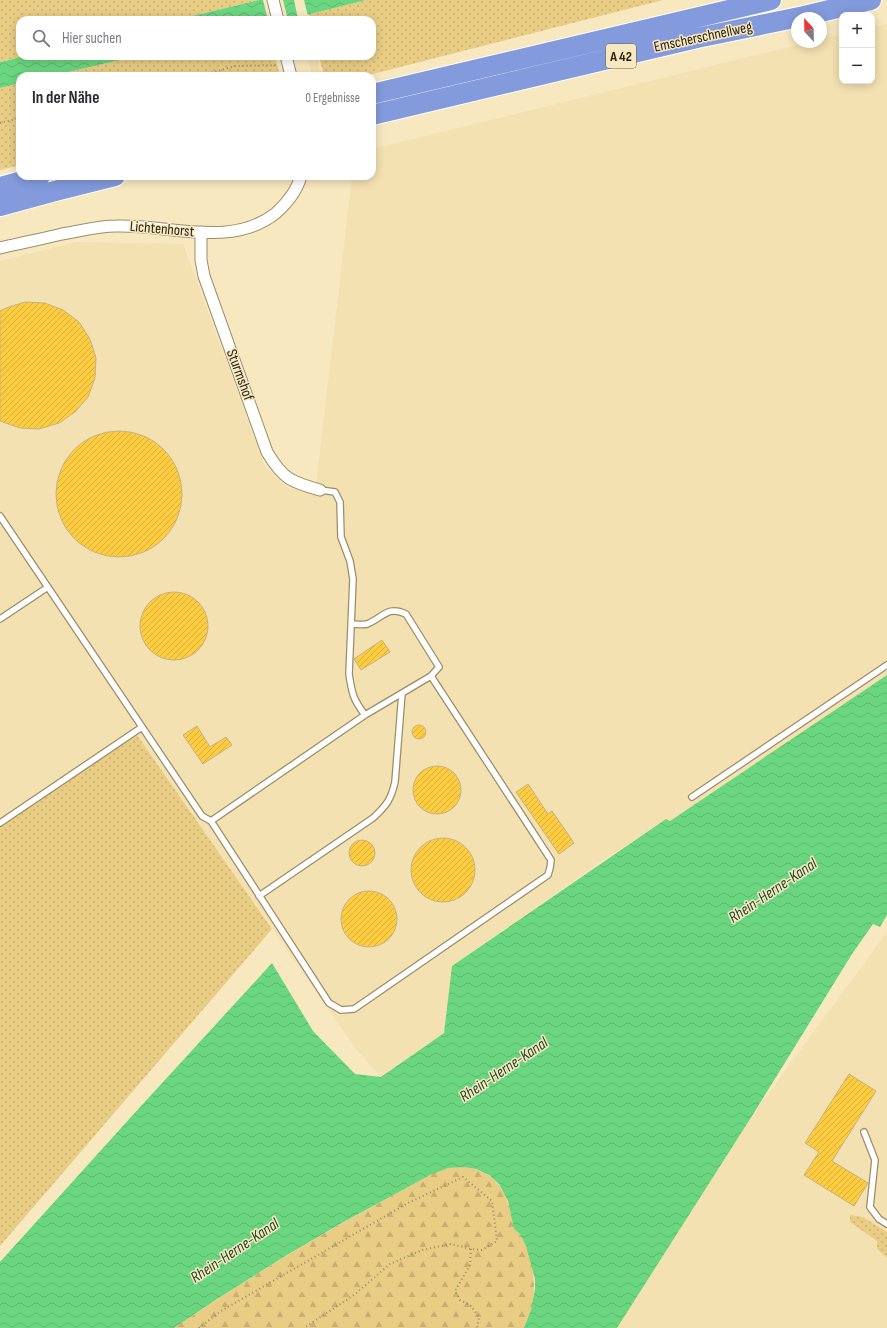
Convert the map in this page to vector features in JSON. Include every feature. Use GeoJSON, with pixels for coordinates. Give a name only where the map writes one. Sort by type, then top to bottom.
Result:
{"type":"FeatureCollection","features":[{"type":"Feature","properties":{"kind":"highway","name":"Emscherschnellweg"},"geometry":{"type":"LineString","coordinates":[[376,93],[771,0]]}},
{"type":"Feature","properties":{"kind":"highway","name":"Emscherschnellweg"},"geometry":{"type":"LineString","coordinates":[[376,114],[689,40],[804,16],[871,0]]}},
{"type":"Feature","properties":{"kind":"highway"},"geometry":{"type":"LineString","coordinates":[[0,187],[25,180]]}},
{"type":"Feature","properties":{"kind":"highway"},"geometry":{"type":"LineString","coordinates":[[0,206],[99,180]]}},
{"type":"Feature","properties":{"kind":"street"},"geometry":{"type":"LineString","coordinates":[[273,0],[277,16]]}},
{"type":"Feature","properties":{"kind":"street"},"geometry":{"type":"LineString","coordinates":[[287,60],[290,72]]}},
{"type":"Feature","properties":{"kind":"street","name":"Lichtenhorst"},"geometry":{"type":"LineString","coordinates":[[0,248],[85,230],[115,226],[144,226],[220,233],[239,230],[270,218],[290,198],[300,180]]}},
{"type":"Feature","properties":{"kind":"street","name":"Sturmshof"},"geometry":{"type":"LineString","coordinates":[[201,232],[201,260],[204,276],[267,452],[280,471],[288,478],[297,484],[320,490]]}},
{"type":"Feature","properties":{"kind":"lane"},"geometry":{"type":"LineString","coordinates":[[320,490],[335,492],[340,502],[341,537],[350,561],[353,579],[349,674],[354,700],[366,715]]}},
{"type":"Feature","properties":{"kind":"lane"},"geometry":{"type":"LineString","coordinates":[[0,516],[202,816],[211,821],[329,1003],[341,1010],[354,1009],[548,876],[551,860],[431,676]]}},
{"type":"Feature","properties":{"kind":"lane"},"geometry":{"type":"LineString","coordinates":[[0,619],[48,587]]}},
{"type":"Feature","properties":{"kind":"lane"},"geometry":{"type":"LineString","coordinates":[[211,821],[366,715],[431,676],[439,667],[406,614],[398,610],[386,612],[367,624],[351,624]]}},
{"type":"Feature","properties":{"kind":"lane"},"geometry":{"type":"LineString","coordinates":[[692,797],[887,665]]}},
{"type":"Feature","properties":{"kind":"lane"},"geometry":{"type":"LineString","coordinates":[[259,896],[373,818],[384,808],[392,796],[396,782],[402,694]]}},
{"type":"Feature","properties":{"kind":"lane"},"geometry":{"type":"LineString","coordinates":[[0,823],[142,727]]}},
{"type":"Feature","properties":{"kind":"lane"},"geometry":{"type":"LineString","coordinates":[[864,1132],[875,1160],[870,1207],[879,1219],[887,1224]]}},
{"type":"Feature","properties":{"kind":"path"},"geometry":{"type":"LineString","coordinates":[[214,72],[235,66],[287,60]]}},
{"type":"Feature","properties":{"kind":"path"},"geometry":{"type":"LineString","coordinates":[[0,123],[16,119]]}},
{"type":"Feature","properties":{"kind":"path"},"geometry":{"type":"LineString","coordinates":[[199,1328],[221,1311],[408,1203],[464,1177],[492,1201],[497,1242],[482,1250],[451,1244],[422,1250],[390,1264],[354,1295],[304,1328]]}},
{"type":"Feature","properties":{"kind":"path"},"geometry":{"type":"LineString","coordinates":[[471,1249],[470,1266],[455,1290],[460,1300],[471,1306],[479,1317],[477,1328]]}},
{"type":"Feature","properties":{"kind":"shaded area"},"geometry":{"type":"Polygon","coordinates":[[[887,24],[887,675],[670,821],[666,819],[593,867],[452,966],[444,1033],[381,1077],[357,1050],[137,735],[0,826],[0,261],[76,242],[183,244],[264,464],[276,478],[289,488],[315,494],[352,180],[376,180],[376,148],[791,46],[791,48],[827,48],[827,38],[839,35],[839,84],[875,84],[875,26],[887,24]]]}},
{"type":"Feature","properties":{"kind":"shaded area"},"geometry":{"type":"Polygon","coordinates":[[[308,60],[318,60],[321,72],[311,72],[308,60]]]}},
{"type":"Feature","properties":{"kind":"shaded area"},"geometry":{"type":"Polygon","coordinates":[[[887,932],[887,1328],[617,1328],[752,1116],[887,932]]]}},
{"type":"Feature","properties":{"kind":"green space"},"geometry":{"type":"Polygon","coordinates":[[[0,0],[259,0],[193,16],[16,16],[16,58],[0,62],[0,0]]]}},
{"type":"Feature","properties":{"kind":"green space"},"geometry":{"type":"Polygon","coordinates":[[[366,0],[663,0],[376,73],[323,72],[320,60],[376,60],[376,16],[309,16],[309,14],[366,0]]]}},
{"type":"Feature","properties":{"kind":"green space"},"geometry":{"type":"Polygon","coordinates":[[[120,60],[276,60],[279,72],[68,72],[120,60]]]}},
{"type":"Feature","properties":{"kind":"green space"},"geometry":{"type":"Polygon","coordinates":[[[16,84],[16,166],[0,170],[0,88],[16,84]]]}},
{"type":"Feature","properties":{"kind":"green space"},"geometry":{"type":"Polygon","coordinates":[[[137,735],[272,929],[0,1246],[0,826],[137,735]]]}},
{"type":"Feature","properties":{"kind":"green space"},"geometry":{"type":"Polygon","coordinates":[[[464,1167],[486,1174],[502,1189],[510,1210],[514,1228],[520,1234],[526,1245],[532,1265],[534,1286],[532,1308],[524,1328],[174,1328],[301,1247],[414,1183],[441,1170],[464,1167]]]}},
{"type":"Feature","properties":{"kind":"green space"},"geometry":{"type":"Polygon","coordinates":[[[850,1215],[863,1217],[887,1232],[887,1258],[877,1249],[877,1241],[850,1222],[850,1215]]]}},
{"type":"Feature","properties":{"kind":"water"},"geometry":{"type":"Polygon","coordinates":[[[259,0],[366,0],[302,16],[193,16],[259,0]]]}},
{"type":"Feature","properties":{"kind":"water"},"geometry":{"type":"Polygon","coordinates":[[[16,58],[16,60],[120,60],[68,72],[16,72],[16,84],[0,88],[0,62],[16,58]]]}},
{"type":"Feature","properties":{"kind":"water","name":"Rhein-Herne-Kanal"},"geometry":{"type":"Polygon","coordinates":[[[887,675],[887,915],[880,927],[873,924],[852,954],[752,1116],[617,1328],[524,1328],[531,1310],[535,1289],[535,1279],[526,1246],[520,1234],[514,1229],[508,1201],[499,1184],[489,1175],[476,1169],[464,1167],[448,1168],[430,1175],[340,1224],[287,1255],[174,1328],[0,1328],[0,1262],[272,963],[313,1031],[355,1074],[381,1077],[444,1033],[452,966],[666,819],[670,821],[887,675]]]}},
{"type":"Feature","properties":{"kind":"pier"},"geometry":{"type":"Polygon","coordinates":[[[263,0],[283,0],[287,16],[267,16],[263,0]]]}},
{"type":"Feature","properties":{"kind":"pier"},"geometry":{"type":"Polygon","coordinates":[[[294,0],[304,0],[308,16],[297,16],[294,0]]]}},
{"type":"Feature","properties":{"kind":"building"},"geometry":{"type":"Polygon","coordinates":[[[25,302],[45,303],[63,310],[79,322],[90,339],[96,358],[95,378],[88,397],[75,412],[59,423],[39,429],[20,428],[0,421],[0,311],[25,302]]]}},
{"type":"Feature","properties":{"kind":"building"},"geometry":{"type":"Polygon","coordinates":[[[125,431],[137,433],[149,438],[164,449],[175,464],[180,476],[182,494],[180,512],[175,524],[164,539],[149,550],[137,555],[113,557],[101,555],[89,550],[74,539],[63,524],[58,512],[56,488],[58,476],[63,464],[74,449],[89,438],[101,433],[125,431]]]}},
{"type":"Feature","properties":{"kind":"building"},"geometry":{"type":"Polygon","coordinates":[[[167,592],[181,592],[193,598],[202,607],[208,619],[206,639],[198,650],[187,658],[181,660],[167,660],[161,658],[150,650],[142,639],[140,633],[140,619],[142,613],[150,602],[161,594],[167,592]]]}},
{"type":"Feature","properties":{"kind":"building"},"geometry":{"type":"Polygon","coordinates":[[[382,640],[390,652],[361,670],[354,659],[382,640]]]}},
{"type":"Feature","properties":{"kind":"building"},"geometry":{"type":"Polygon","coordinates":[[[416,725],[422,725],[426,729],[426,735],[422,739],[416,739],[412,735],[412,729],[416,725]]]}},
{"type":"Feature","properties":{"kind":"building"},"geometry":{"type":"Polygon","coordinates":[[[197,726],[210,747],[226,737],[232,745],[203,764],[183,735],[197,726]]]}},
{"type":"Feature","properties":{"kind":"building"},"geometry":{"type":"Polygon","coordinates":[[[437,766],[446,768],[454,773],[459,781],[461,790],[459,799],[454,807],[446,812],[437,814],[428,812],[420,807],[415,799],[413,790],[415,781],[420,773],[428,768],[437,766]]]}},
{"type":"Feature","properties":{"kind":"building"},"geometry":{"type":"Polygon","coordinates":[[[528,784],[548,814],[552,811],[574,843],[559,854],[516,792],[528,784]]]}},
{"type":"Feature","properties":{"kind":"building"},"geometry":{"type":"Polygon","coordinates":[[[443,838],[455,840],[466,847],[473,858],[475,870],[473,882],[466,893],[455,900],[443,902],[431,900],[420,893],[413,882],[411,870],[413,858],[420,847],[431,840],[443,838]]]}},
{"type":"Feature","properties":{"kind":"building"},"geometry":{"type":"Polygon","coordinates":[[[362,840],[371,844],[375,853],[371,862],[362,866],[353,862],[349,853],[353,844],[362,840]]]}},
{"type":"Feature","properties":{"kind":"building"},"geometry":{"type":"Polygon","coordinates":[[[369,891],[384,896],[392,904],[397,919],[392,934],[384,942],[369,947],[354,942],[346,934],[341,919],[346,904],[354,896],[369,891]]]}},
{"type":"Feature","properties":{"kind":"building"},"geometry":{"type":"Polygon","coordinates":[[[849,1074],[876,1091],[832,1161],[868,1183],[854,1206],[804,1175],[819,1152],[805,1143],[849,1074]]]}}]}
